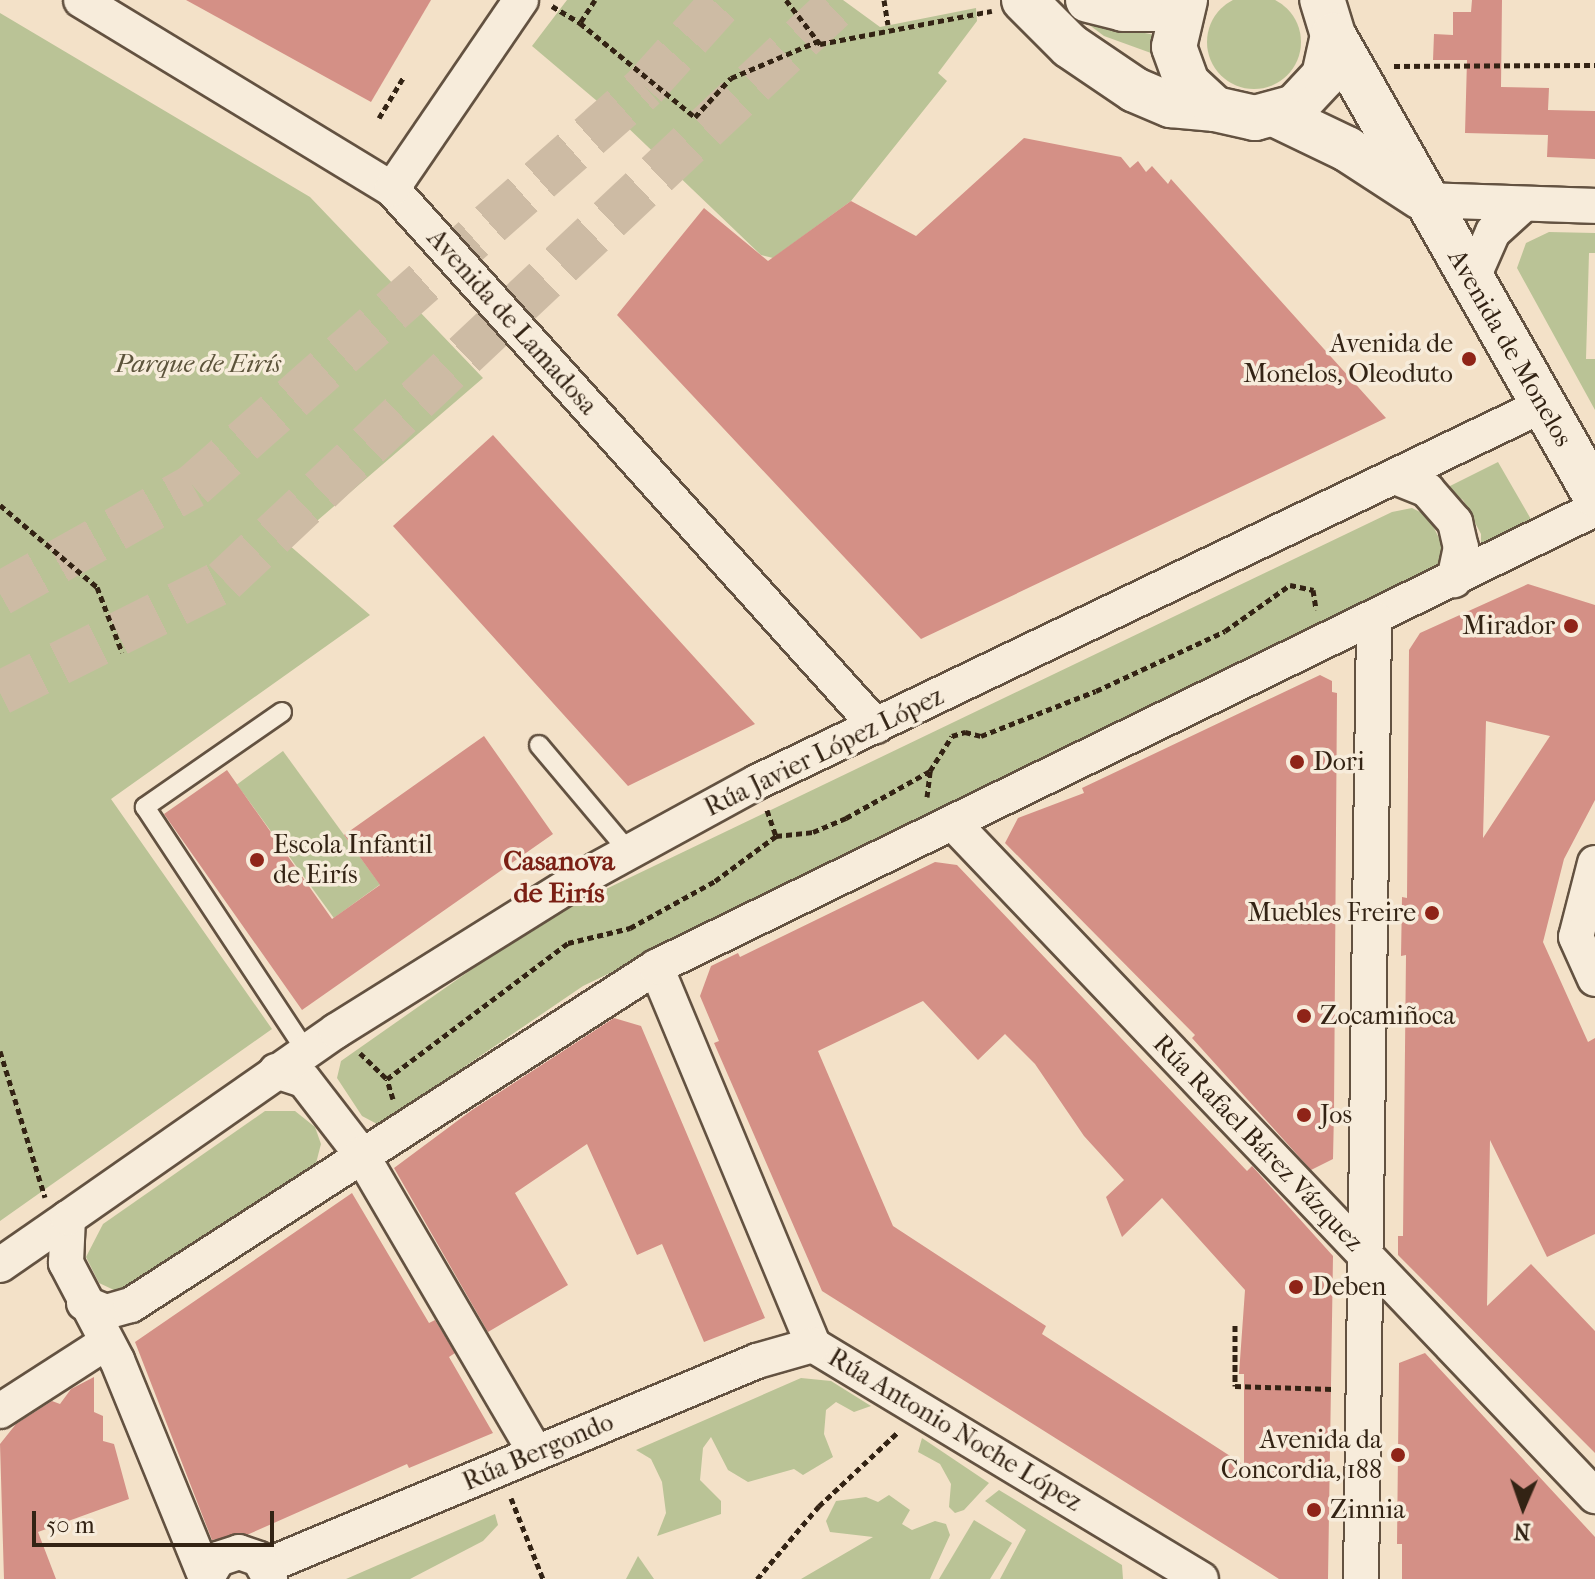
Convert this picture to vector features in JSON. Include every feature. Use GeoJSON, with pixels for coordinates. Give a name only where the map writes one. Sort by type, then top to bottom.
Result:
{"type":"FeatureCollection","features":[{"type":"Feature","properties":{"kind":"street","name":"Avenida de Lamadosa"},"geometry":{"type":"LineString","coordinates":[[81,0],[392,189],[876,726]]}},
{"type":"Feature","properties":{"kind":"street"},"geometry":{"type":"LineString","coordinates":[[1088,0],[1123,9],[1182,5],[1174,47],[1179,66],[1187,83],[1215,109]]}},
{"type":"Feature","properties":{"kind":"street"},"geometry":{"type":"LineString","coordinates":[[392,189],[536,3]]}},
{"type":"Feature","properties":{"kind":"street"},"geometry":{"type":"LineString","coordinates":[[1011,5],[1135,90],[1171,105],[1215,109],[1234,116],[1276,115],[1312,93],[1327,66],[1325,9]]}},
{"type":"Feature","properties":{"kind":"street","name":"Avenida de Monelos"},"geometry":{"type":"LineString","coordinates":[[1325,9],[1471,282],[1595,495]]}},
{"type":"Feature","properties":{"kind":"street","name":"Avenida de Monelos"},"geometry":{"type":"LineString","coordinates":[[1276,115],[1347,149],[1426,200]]}},
{"type":"Feature","properties":{"kind":"street"},"geometry":{"type":"LineString","coordinates":[[1426,200],[1595,206]]}},
{"type":"Feature","properties":{"kind":"street"},"geometry":{"type":"LineString","coordinates":[[1471,282],[1493,232],[1523,205]]}},
{"type":"Feature","properties":{"kind":"street","name":"Rúa Javier López López"},"geometry":{"type":"LineString","coordinates":[[5,1261],[58,1212],[306,1051],[629,852],[757,782],[1543,405]]}},
{"type":"Feature","properties":{"kind":"street"},"geometry":{"type":"LineString","coordinates":[[1395,477],[1427,490],[1455,522],[1461,547],[1454,580]]}},
{"type":"Feature","properties":{"kind":"street"},"geometry":{"type":"LineString","coordinates":[[84,1303],[106,1312],[131,1305],[402,1126],[656,967],[1595,509]]}},
{"type":"Feature","properties":{"kind":"street"},"geometry":{"type":"LineString","coordinates":[[1361,1579],[1363,1253],[1374,618]]}},
{"type":"Feature","properties":{"kind":"street","name":"Rúa Rafael Bárez Vázquez"},"geometry":{"type":"LineString","coordinates":[[954,824],[1595,1496]]}},
{"type":"Feature","properties":{"kind":"street"},"geometry":{"type":"LineString","coordinates":[[1595,863],[1576,937],[1595,979]]}},
{"type":"Feature","properties":{"kind":"street","name":"Rúa Antonio Noche López"},"geometry":{"type":"LineString","coordinates":[[656,967],[813,1345],[1201,1579]]}},
{"type":"Feature","properties":{"kind":"street"},"geometry":{"type":"LineString","coordinates":[[276,1071],[304,1080],[361,1154],[536,1453]]}},
{"type":"Feature","properties":{"kind":"street"},"geometry":{"type":"LineString","coordinates":[[58,1212],[66,1263],[84,1303],[107,1342],[206,1578],[228,1553],[250,1554],[268,1573]]}},
{"type":"Feature","properties":{"kind":"street","name":"Rúa Javier López López"},"geometry":{"type":"LineString","coordinates":[[5,1261],[66,1263]]}},
{"type":"Feature","properties":{"kind":"street"},"geometry":{"type":"LineString","coordinates":[[0,1411],[107,1342]]}},
{"type":"Feature","properties":{"kind":"street","name":"Rúa Bergondo"},"geometry":{"type":"LineString","coordinates":[[268,1573],[495,1470],[757,1361],[813,1345]]}},
{"type":"Feature","properties":{"kind":"lane"},"geometry":{"type":"LineString","coordinates":[[282,712],[145,807],[306,1051]]}},
{"type":"Feature","properties":{"kind":"lane"},"geometry":{"type":"LineString","coordinates":[[539,745],[629,852]]}},
{"type":"Feature","properties":{"kind":"path"},"geometry":{"type":"LineString","coordinates":[[580,23],[595,0]]}},
{"type":"Feature","properties":{"kind":"path"},"geometry":{"type":"LineString","coordinates":[[786,0],[818,41]]}},
{"type":"Feature","properties":{"kind":"path"},"geometry":{"type":"LineString","coordinates":[[884,0],[888,25]]}},
{"type":"Feature","properties":{"kind":"path"},"geometry":{"type":"LineString","coordinates":[[536,3],[580,23],[695,117],[731,78],[818,41],[1011,5]]}},
{"type":"Feature","properties":{"kind":"path"},"geometry":{"type":"LineString","coordinates":[[1394,66],[1595,65]]}},
{"type":"Feature","properties":{"kind":"path"},"geometry":{"type":"LineString","coordinates":[[379,118],[403,78]]}},
{"type":"Feature","properties":{"kind":"path"},"geometry":{"type":"LineString","coordinates":[[0,505],[97,587],[122,652]]}},
{"type":"Feature","properties":{"kind":"path"},"geometry":{"type":"LineString","coordinates":[[402,1126],[387,1079],[568,943],[630,928],[715,881],[776,836],[813,832],[846,818],[930,771],[952,736],[965,732],[981,736],[1096,691],[1225,631],[1290,585],[1313,590],[1316,614],[1289,638],[1291,656]]}},
{"type":"Feature","properties":{"kind":"path"},"geometry":{"type":"LineString","coordinates":[[0,1051],[58,1212]]}},
{"type":"Feature","properties":{"kind":"path"},"geometry":{"type":"LineString","coordinates":[[1235,1325],[1235,1386],[1363,1388]]}},
{"type":"Feature","properties":{"kind":"path"},"geometry":{"type":"LineString","coordinates":[[757,1579],[819,1506],[904,1427]]}},
{"type":"Feature","properties":{"kind":"path"},"geometry":{"type":"LineString","coordinates":[[495,1470],[514,1504],[543,1579]]}},
{"type":"Feature","properties":{"kind":"green space"},"geometry":{"type":"Polygon","coordinates":[[[1254,-5],[1272,-2],[1287,9],[1298,24],[1301,42],[1298,60],[1287,75],[1272,86],[1254,89],[1236,86],[1221,75],[1210,60],[1207,42],[1210,24],[1221,9],[1236,-2],[1254,-5]]]}},
{"type":"Feature","properties":{"kind":"green space"},"geometry":{"type":"Polygon","coordinates":[[[567,0],[843,0],[880,27],[976,8],[977,21],[938,73],[947,81],[851,201],[773,258],[761,255],[623,123],[532,46],[567,0]]]}},
{"type":"Feature","properties":{"kind":"green space","name":"Parque de Eirís"},"geometry":{"type":"Polygon","coordinates":[[[0,13],[310,197],[483,378],[289,545],[370,615],[111,799],[272,1029],[0,1221],[0,13]]]}},
{"type":"Feature","properties":{"kind":"green space"},"geometry":{"type":"Polygon","coordinates":[[[1084,21],[1160,36],[1162,57],[1104,36],[1084,21]]]}},
{"type":"Feature","properties":{"kind":"green space"},"geometry":{"type":"Polygon","coordinates":[[[1549,232],[1595,233],[1595,253],[1589,253],[1586,359],[1595,359],[1595,410],[1517,268],[1526,243],[1549,232]]]}},
{"type":"Feature","properties":{"kind":"green space"},"geometry":{"type":"Polygon","coordinates":[[[1498,462],[1532,521],[1530,529],[1481,553],[1481,534],[1463,500],[1446,488],[1498,462]]]}},
{"type":"Feature","properties":{"kind":"green space"},"geometry":{"type":"Polygon","coordinates":[[[1412,508],[1428,516],[1443,546],[1443,562],[1434,576],[583,986],[379,1125],[362,1116],[337,1078],[341,1061],[512,941],[583,900],[1392,512],[1412,508]]]}},
{"type":"Feature","properties":{"kind":"green space"},"geometry":{"type":"Polygon","coordinates":[[[283,751],[380,884],[334,918],[237,785],[283,751]]]}},
{"type":"Feature","properties":{"kind":"green space"},"geometry":{"type":"Polygon","coordinates":[[[265,1111],[295,1111],[315,1127],[321,1144],[315,1167],[137,1290],[114,1290],[99,1283],[86,1257],[103,1224],[265,1111]]]}},
{"type":"Feature","properties":{"kind":"green space"},"geometry":{"type":"Polygon","coordinates":[[[801,1378],[831,1381],[871,1406],[854,1412],[836,1402],[826,1410],[824,1434],[833,1457],[803,1475],[794,1469],[748,1482],[728,1470],[711,1437],[703,1448],[700,1480],[721,1501],[721,1514],[657,1536],[666,1513],[662,1482],[651,1459],[636,1450],[801,1378]]]}},
{"type":"Feature","properties":{"kind":"green space"},"geometry":{"type":"Polygon","coordinates":[[[922,1438],[989,1483],[964,1510],[955,1513],[949,1507],[951,1484],[940,1464],[918,1452],[922,1438]]]}},
{"type":"Feature","properties":{"kind":"green space"},"geometry":{"type":"Polygon","coordinates":[[[999,1490],[1122,1565],[1123,1579],[1000,1579],[1026,1530],[985,1501],[999,1490]]]}},
{"type":"Feature","properties":{"kind":"green space"},"geometry":{"type":"Polygon","coordinates":[[[889,1495],[910,1510],[902,1524],[912,1530],[935,1521],[946,1524],[950,1535],[930,1579],[801,1579],[873,1537],[830,1532],[826,1521],[836,1501],[866,1497],[878,1502],[889,1495]]]}},
{"type":"Feature","properties":{"kind":"green space"},"geometry":{"type":"Polygon","coordinates":[[[495,1514],[498,1525],[483,1541],[410,1579],[346,1579],[495,1514]]]}},
{"type":"Feature","properties":{"kind":"green space"},"geometry":{"type":"Polygon","coordinates":[[[974,1520],[1012,1543],[990,1579],[939,1579],[974,1520]]]}},
{"type":"Feature","properties":{"kind":"green space"},"geometry":{"type":"Polygon","coordinates":[[[638,1556],[654,1579],[626,1579],[638,1556]]]}},
{"type":"Feature","properties":{"kind":"building"},"geometry":{"type":"Polygon","coordinates":[[[186,0],[431,0],[371,102],[186,0]]]}},
{"type":"Feature","properties":{"kind":"building"},"geometry":{"type":"Polygon","coordinates":[[[1472,0],[1502,0],[1501,87],[1549,88],[1548,110],[1595,111],[1595,159],[1547,157],[1548,135],[1465,133],[1467,60],[1433,60],[1434,34],[1453,35],[1453,12],[1471,12],[1472,0]]]}},
{"type":"Feature","properties":{"kind":"building"},"geometry":{"type":"Polygon","coordinates":[[[1024,138],[1121,157],[1130,168],[1138,161],[1146,172],[1152,166],[1168,184],[1171,179],[1386,418],[921,639],[617,315],[704,208],[768,261],[851,201],[916,236],[1024,138]]]}},
{"type":"Feature","properties":{"kind":"building"},"geometry":{"type":"Polygon","coordinates":[[[493,435],[755,724],[628,786],[393,526],[493,435]]]}},
{"type":"Feature","properties":{"kind":"building"},"geometry":{"type":"Polygon","coordinates":[[[1528,584],[1595,605],[1595,800],[1564,859],[1543,942],[1588,1042],[1595,1038],[1595,1234],[1547,1257],[1490,1140],[1487,1306],[1531,1264],[1595,1331],[1595,1453],[1398,1255],[1398,1236],[1403,1236],[1406,955],[1401,956],[1402,897],[1407,898],[1409,650],[1420,633],[1528,584]],[[1486,721],[1483,838],[1550,736],[1486,721]]]}},
{"type":"Feature","properties":{"kind":"building"},"geometry":{"type":"Polygon","coordinates":[[[1320,675],[1332,681],[1332,692],[1337,693],[1334,1112],[1333,1159],[1311,1170],[1192,1038],[1195,1035],[1005,843],[1018,818],[1084,793],[1082,788],[1320,675]]]}},
{"type":"Feature","properties":{"kind":"building"},"geometry":{"type":"Polygon","coordinates":[[[484,736],[553,834],[302,1010],[164,814],[227,770],[332,919],[380,885],[344,835],[484,736]]]}},
{"type":"Feature","properties":{"kind":"building"},"geometry":{"type":"Polygon","coordinates":[[[935,862],[957,865],[1247,1171],[1252,1166],[1333,1256],[1328,1579],[1279,1579],[822,1291],[714,1043],[719,1041],[700,996],[711,966],[738,953],[740,957],[935,862]],[[923,1001],[818,1051],[893,1226],[1046,1326],[1042,1334],[1244,1465],[1244,1374],[1239,1374],[1245,1290],[1162,1198],[1122,1237],[1106,1197],[1124,1180],[1084,1136],[1035,1064],[1005,1034],[978,1060],[923,1001]]]}},
{"type":"Feature","properties":{"kind":"building"},"geometry":{"type":"Polygon","coordinates":[[[614,1018],[641,1026],[765,1318],[704,1342],[662,1244],[637,1255],[587,1144],[515,1193],[568,1285],[488,1332],[394,1168],[472,1110],[614,1018]]]}},
{"type":"Feature","properties":{"kind":"building"},"geometry":{"type":"Polygon","coordinates":[[[352,1193],[429,1323],[435,1320],[455,1353],[449,1357],[493,1433],[409,1468],[407,1464],[249,1534],[212,1540],[135,1342],[352,1193]]]}},
{"type":"Feature","properties":{"kind":"building"},"geometry":{"type":"Polygon","coordinates":[[[1425,1353],[1595,1537],[1595,1579],[1402,1579],[1402,1544],[1397,1544],[1399,1363],[1425,1353]]]}},
{"type":"Feature","properties":{"kind":"building"},"geometry":{"type":"Polygon","coordinates":[[[94,1377],[94,1412],[103,1416],[103,1441],[114,1444],[129,1499],[38,1532],[56,1579],[4,1579],[0,1444],[16,1424],[52,1401],[60,1404],[71,1389],[94,1377]]]}},
{"type":"Feature","properties":{"kind":"tunnel"},"geometry":{"type":"LineString","coordinates":[[0,594],[193,486],[645,87],[723,0]]}},
{"type":"Feature","properties":{"kind":"tunnel"},"geometry":{"type":"LineString","coordinates":[[0,693],[224,581],[842,0]]}},
{"type":"Feature","properties":{"kind":"place","name":"Avenida de Monelos, Oleoduto"},"geometry":{"type":"Point","coordinates":[1469,359]}},
{"type":"Feature","properties":{"kind":"place","name":"Mirador"},"geometry":{"type":"Point","coordinates":[1571,626]}},
{"type":"Feature","properties":{"kind":"place","name":"Dori"},"geometry":{"type":"Point","coordinates":[1297,762]}},
{"type":"Feature","properties":{"kind":"place","name":"Escola Infantil de Eirís"},"geometry":{"type":"Point","coordinates":[257,860]}},
{"type":"Feature","properties":{"kind":"place","name":"Muebles Freire"},"geometry":{"type":"Point","coordinates":[1432,913]}},
{"type":"Feature","properties":{"kind":"place","name":"Zocamiñoca"},"geometry":{"type":"Point","coordinates":[1304,1016]}},
{"type":"Feature","properties":{"kind":"place","name":"Jos"},"geometry":{"type":"Point","coordinates":[1304,1115]}},
{"type":"Feature","properties":{"kind":"place","name":"Deben"},"geometry":{"type":"Point","coordinates":[1296,1287]}},
{"type":"Feature","properties":{"kind":"place","name":"Avenida da Concordia, 188"},"geometry":{"type":"Point","coordinates":[1398,1455]}},
{"type":"Feature","properties":{"kind":"place","name":"Zinnia"},"geometry":{"type":"Point","coordinates":[1314,1510]}},
{"type":"Feature","properties":{"kind":"district","name":"Casanova de Eirís"},"geometry":{"type":"Point","coordinates":[559,877]}}]}
